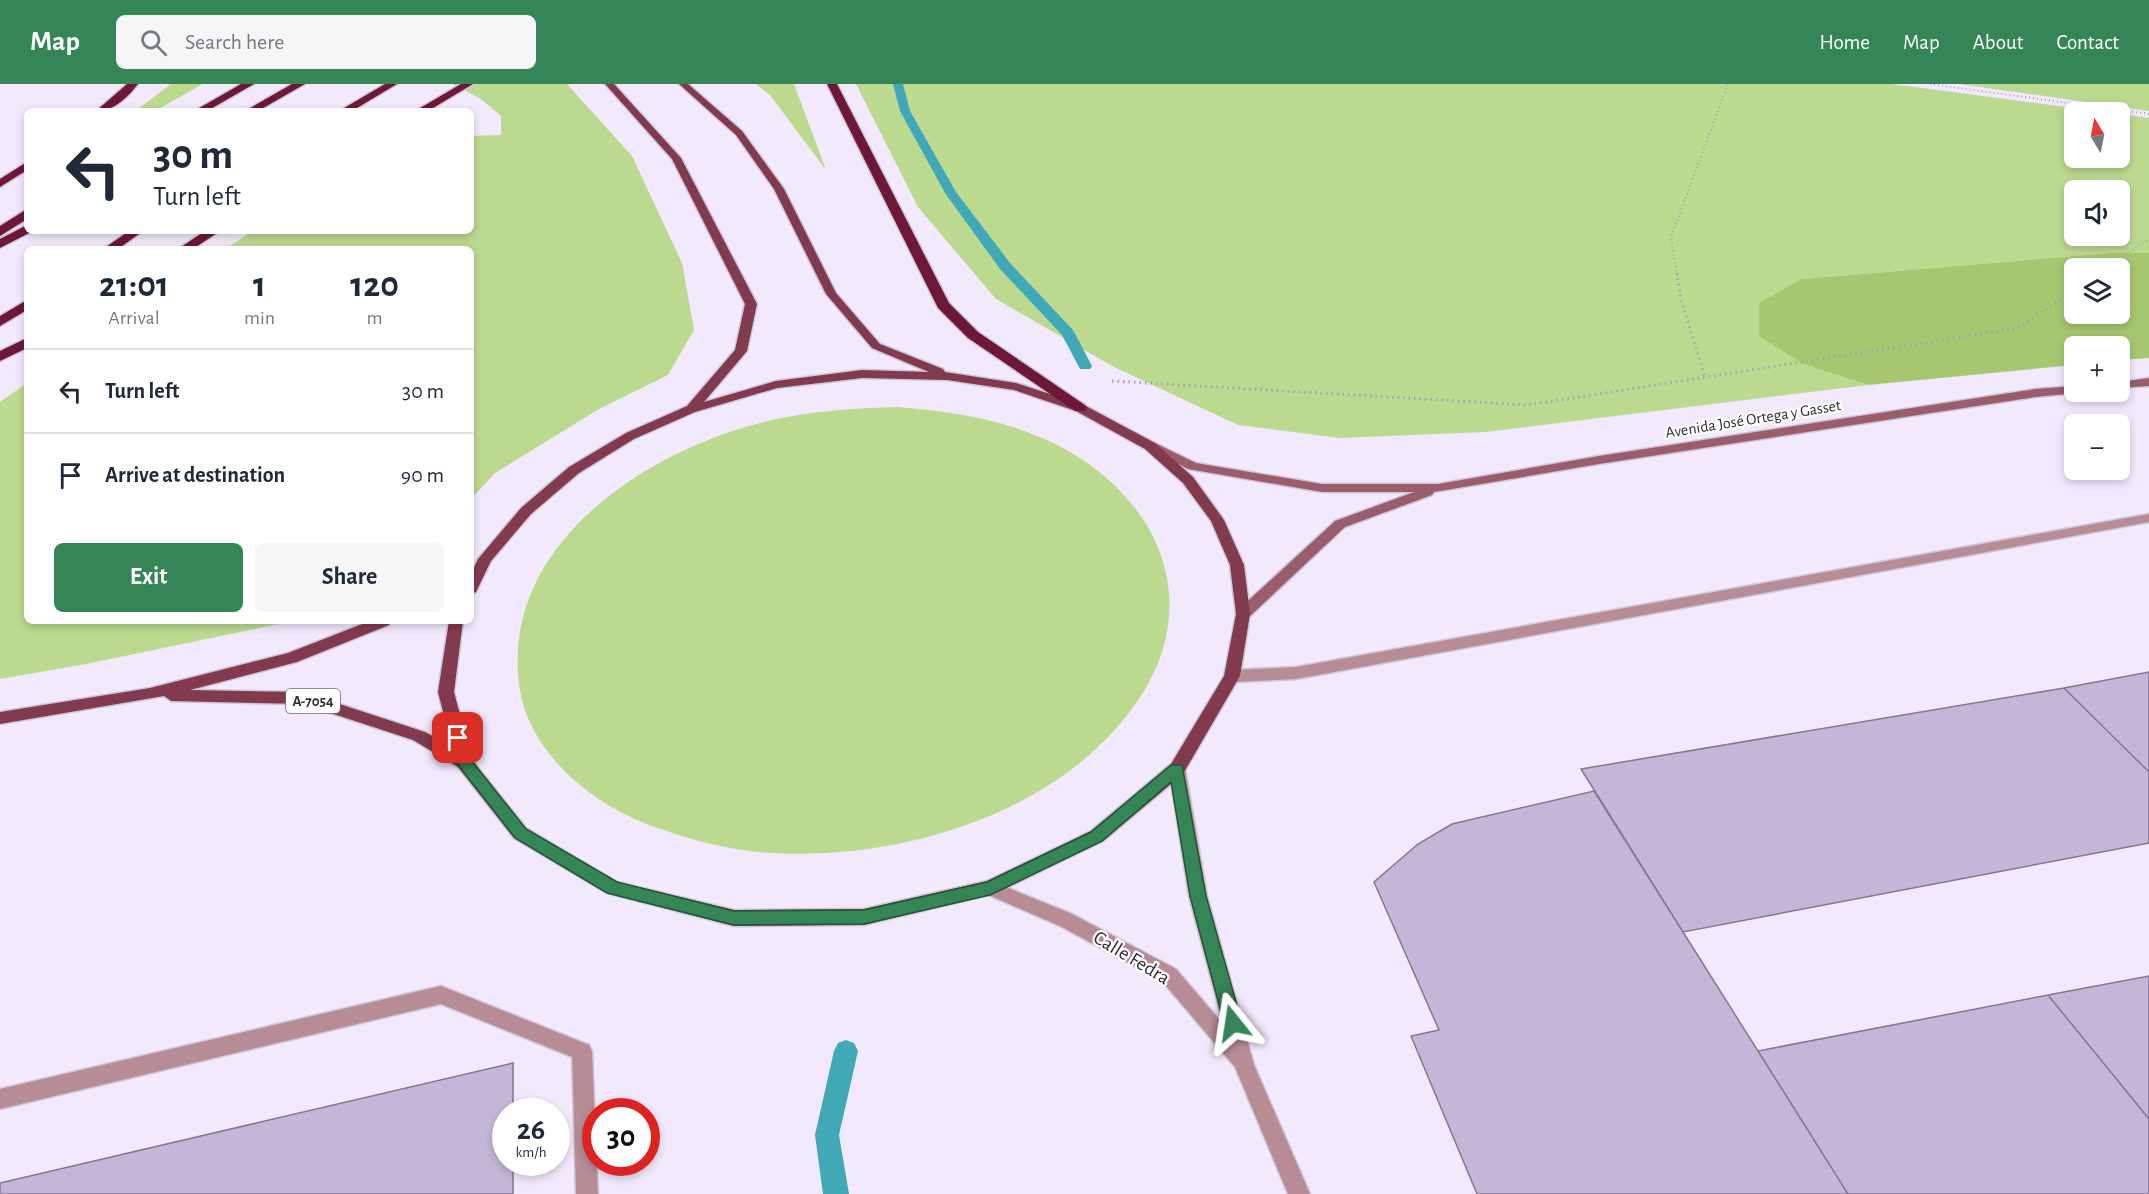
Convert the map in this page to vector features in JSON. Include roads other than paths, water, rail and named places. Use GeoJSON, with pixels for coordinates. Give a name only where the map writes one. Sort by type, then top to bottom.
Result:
{"type":"FeatureCollection","features":[{"type":"Feature","properties":{"kind":"highway"},"geometry":{"type":"LineString","coordinates":[[105,108],[123,95],[133,84]]}},
{"type":"Feature","properties":{"kind":"highway"},"geometry":{"type":"LineString","coordinates":[[205,108],[249,84]]}},
{"type":"Feature","properties":{"kind":"highway"},"geometry":{"type":"LineString","coordinates":[[255,108],[300,84]]}},
{"type":"Feature","properties":{"kind":"highway"},"geometry":{"type":"LineString","coordinates":[[349,108],[392,84]]}},
{"type":"Feature","properties":{"kind":"highway"},"geometry":{"type":"LineString","coordinates":[[425,108],[468,84]]}},
{"type":"Feature","properties":{"kind":"highway"},"geometry":{"type":"LineString","coordinates":[[832,84],[943,305],[973,335],[1080,408]]}},
{"type":"Feature","properties":{"kind":"highway"},"geometry":{"type":"LineString","coordinates":[[0,184],[24,167]]}},
{"type":"Feature","properties":{"kind":"highway"},"geometry":{"type":"LineString","coordinates":[[0,232],[24,215]]}},
{"type":"Feature","properties":{"kind":"highway"},"geometry":{"type":"LineString","coordinates":[[0,244],[24,232]]}},
{"type":"Feature","properties":{"kind":"highway"},"geometry":{"type":"LineString","coordinates":[[114,246],[132,234]]}},
{"type":"Feature","properties":{"kind":"highway"},"geometry":{"type":"LineString","coordinates":[[189,246],[209,234]]}},
{"type":"Feature","properties":{"kind":"highway"},"geometry":{"type":"LineString","coordinates":[[0,322],[24,306]]}},
{"type":"Feature","properties":{"kind":"highway"},"geometry":{"type":"LineString","coordinates":[[0,357],[24,344]]}},
{"type":"Feature","properties":{"kind":"main road"},"geometry":{"type":"LineString","coordinates":[[609,84],[676,158],[751,304],[741,351],[691,409]]}},
{"type":"Feature","properties":{"kind":"main road"},"geometry":{"type":"LineString","coordinates":[[684,84],[739,134],[778,189],[831,294],[876,346],[947,376]]}},
{"type":"Feature","properties":{"kind":"main road"},"geometry":{"type":"LineString","coordinates":[[456,624],[446,692],[464,762],[520,833],[613,888],[734,918],[864,917],[990,888],[1097,836],[1177,769],[1232,676],[1243,614],[1237,565],[1217,520],[1188,480],[1150,446],[1080,408],[1016,387],[947,376],[862,374],[776,385],[691,409],[630,436],[574,470],[526,511],[485,559],[474,583]]}},
{"type":"Feature","properties":{"kind":"main road"},"geometry":{"type":"LineString","coordinates":[[2130,384],[2149,382]]}},
{"type":"Feature","properties":{"kind":"main road","name":"Avenida José Ortega y Gasset"},"geometry":{"type":"LineString","coordinates":[[1243,614],[1340,524],[1438,489],[1599,460],[2035,393],[2064,391]]}},
{"type":"Feature","properties":{"kind":"main road","name":"Avenida José Ortega y Gasset"},"geometry":{"type":"LineString","coordinates":[[1150,446],[1192,466],[1322,488],[1438,489]]}},
{"type":"Feature","properties":{"kind":"main road"},"geometry":{"type":"LineString","coordinates":[[474,566],[485,559]]}},
{"type":"Feature","properties":{"kind":"main road","name":"A-7054"},"geometry":{"type":"LineString","coordinates":[[0,718],[150,694],[292,658],[377,624]]}},
{"type":"Feature","properties":{"kind":"main road","name":"A-7054"},"geometry":{"type":"LineString","coordinates":[[150,694],[303,698],[419,736],[464,762]]}},
{"type":"Feature","properties":{"kind":"street"},"geometry":{"type":"LineString","coordinates":[[1232,676],[1296,674],[2149,518]]}},
{"type":"Feature","properties":{"kind":"street","name":"Calle Fedra"},"geometry":{"type":"LineString","coordinates":[[1177,769],[1198,896],[1244,1065],[1299,1194]]}},
{"type":"Feature","properties":{"kind":"street","name":"Calle Fedra"},"geometry":{"type":"LineString","coordinates":[[990,888],[1066,920],[1169,975],[1244,1065]]}},
{"type":"Feature","properties":{"kind":"street"},"geometry":{"type":"LineString","coordinates":[[0,1099],[441,995],[582,1052],[587,1194]]}},
{"type":"Feature","properties":{"kind":"waterway"},"geometry":{"type":"LineString","coordinates":[[898,84],[905,111],[951,193],[1005,266],[1068,333],[1085,366]]}},
{"type":"Feature","properties":{"kind":"waterway"},"geometry":{"type":"LineString","coordinates":[[836,1194],[827,1135],[846,1051]]}}]}
